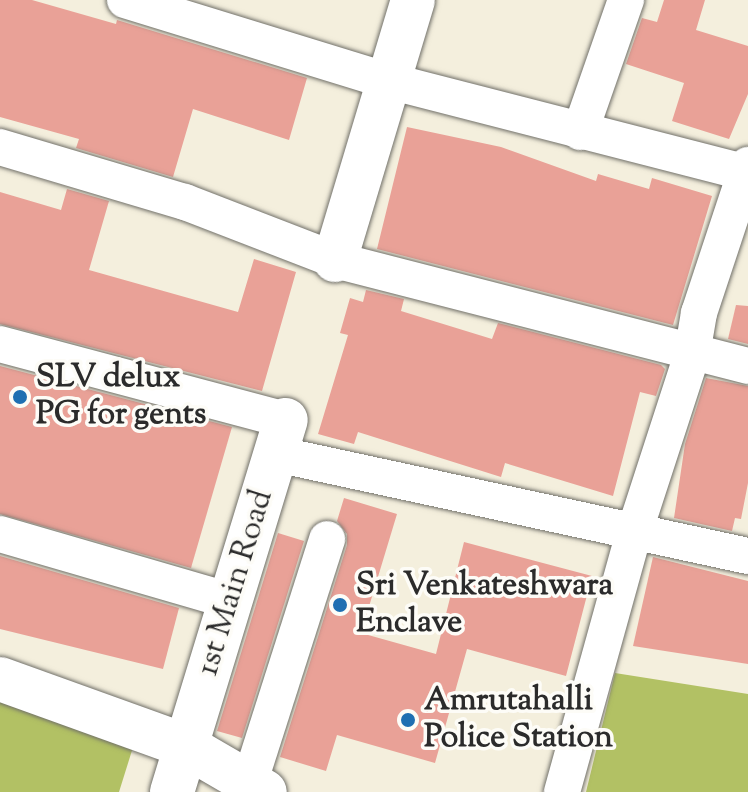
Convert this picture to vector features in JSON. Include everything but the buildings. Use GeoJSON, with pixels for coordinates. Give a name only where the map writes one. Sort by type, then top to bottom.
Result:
{"type":"FeatureCollection","features":[{"type":"Feature","properties":{"kind":"street"},"geometry":{"type":"LineString","coordinates":[[125,0],[389,81],[580,132],[747,170],[699,313],[692,354],[634,533],[562,792]]}},
{"type":"Feature","properties":{"kind":"street"},"geometry":{"type":"LineString","coordinates":[[335,260],[413,0]]}},
{"type":"Feature","properties":{"kind":"street"},"geometry":{"type":"LineString","coordinates":[[580,132],[626,0]]}},
{"type":"Feature","properties":{"kind":"street"},"geometry":{"type":"LineString","coordinates":[[0,147],[185,202],[335,260],[748,366]]}},
{"type":"Feature","properties":{"kind":"street"},"geometry":{"type":"LineString","coordinates":[[0,344],[281,437],[634,533],[748,556]]}},
{"type":"Feature","properties":{"kind":"street","name":"1st Main Road"},"geometry":{"type":"LineString","coordinates":[[172,792],[281,437]]}},
{"type":"Feature","properties":{"kind":"street"},"geometry":{"type":"LineString","coordinates":[[0,534],[231,601]]}},
{"type":"Feature","properties":{"kind":"street"},"geometry":{"type":"LineString","coordinates":[[0,679],[186,746],[257,788],[327,539]]}},
{"type":"Feature","properties":{"kind":"green space"},"geometry":{"type":"Polygon","coordinates":[[[615,673],[748,694],[748,792],[586,792],[615,673]]]}},
{"type":"Feature","properties":{"kind":"green space"},"geometry":{"type":"Polygon","coordinates":[[[0,701],[134,744],[119,792],[0,792],[0,701]]]}},
{"type":"Feature","properties":{"kind":"place","name":"SLV delux PG for gents"},"geometry":{"type":"Point","coordinates":[20,397]}},
{"type":"Feature","properties":{"kind":"place","name":"Sri Venkateshwara Enclave"},"geometry":{"type":"Point","coordinates":[340,605]}},
{"type":"Feature","properties":{"kind":"place","name":"Amrutahalli Police Station"},"geometry":{"type":"Point","coordinates":[408,720]}}]}
